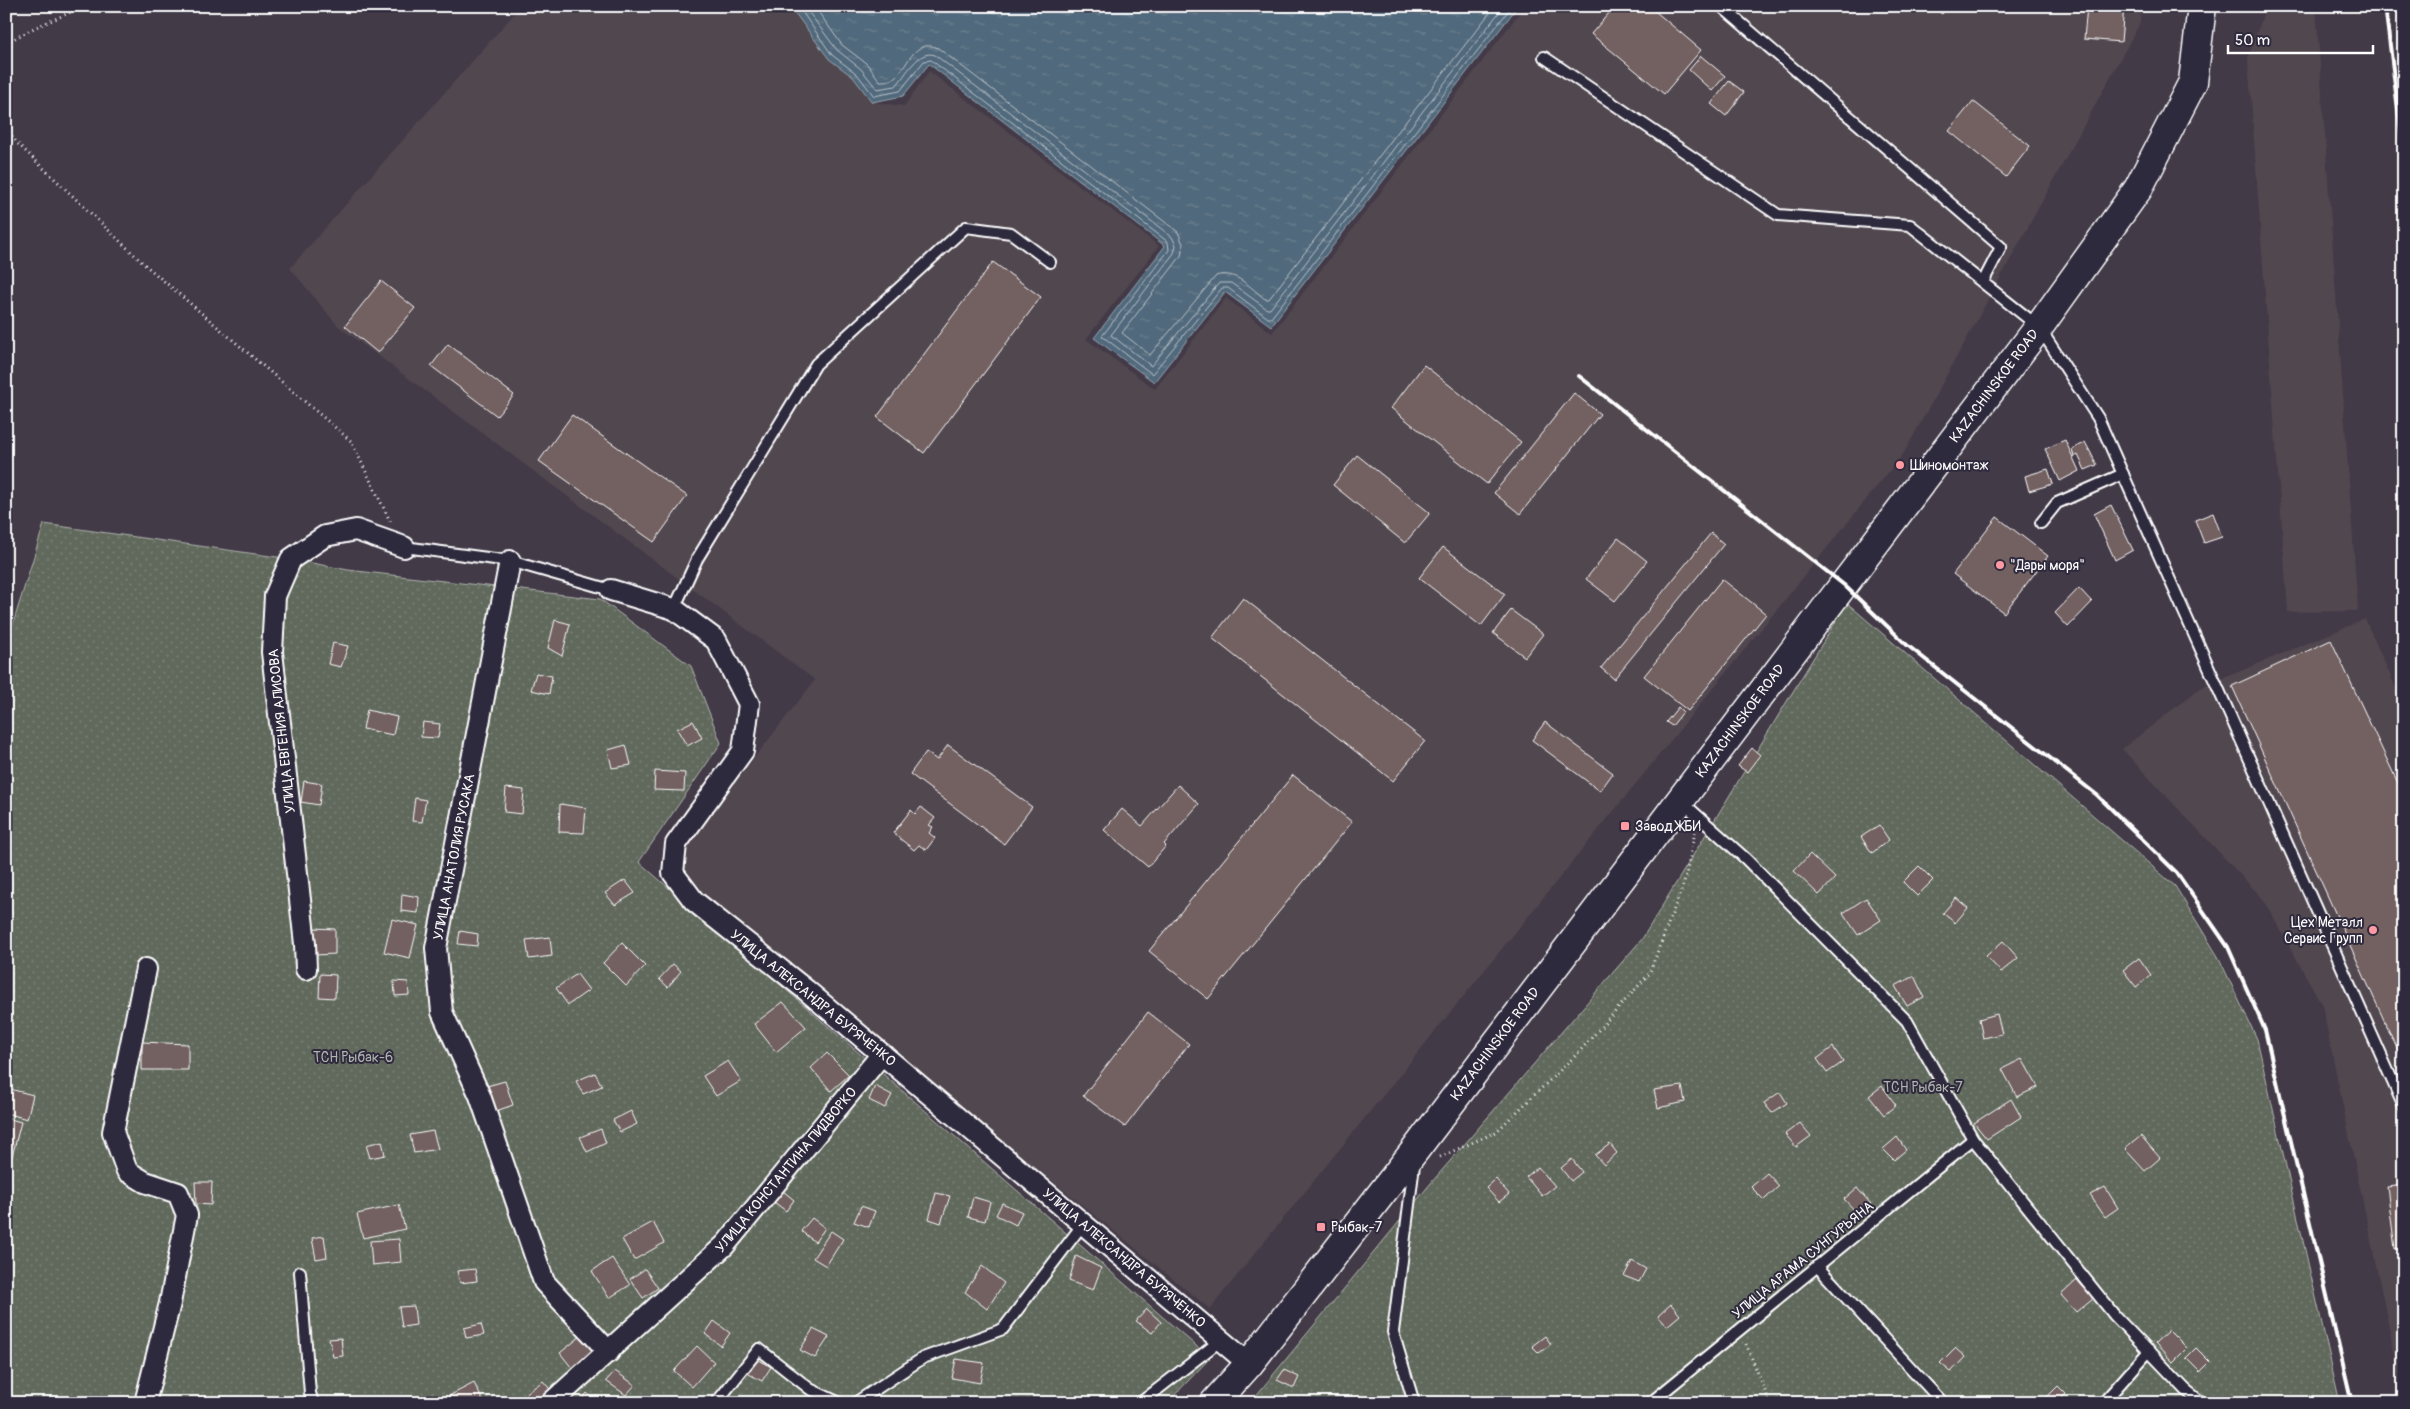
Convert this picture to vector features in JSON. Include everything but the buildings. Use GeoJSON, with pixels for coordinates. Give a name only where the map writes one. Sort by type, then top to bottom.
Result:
{"type":"FeatureCollection","features":[{"type":"Feature","properties":{"kind":"main road","name":"KAZACHINSKOE ROAD"},"geometry":{"type":"LineString","coordinates":[[1214,1403],[1250,1364],[1414,1159],[1689,808],[2138,189],[2193,82],[2202,6]]}},
{"type":"Feature","properties":{"kind":"street","name":"УЛИЦА ЕВГЕНИЯ АЛИСОВА"},"geometry":{"type":"LineString","coordinates":[[306,969],[305,944],[272,652],[275,596],[291,558],[325,536],[356,530],[404,547]]}},
{"type":"Feature","properties":{"kind":"street","name":"УЛИЦА АНАТОЛИЯ РУСАКА"},"geometry":{"type":"LineString","coordinates":[[510,561],[436,948],[442,1012],[480,1096],[544,1282],[609,1352]]}},
{"type":"Feature","properties":{"kind":"street","name":"УЛИЦА АЛЕКСАНДРА БУРЯЧЕНКО"},"geometry":{"type":"LineString","coordinates":[[611,590],[674,609],[716,640],[748,704],[743,751],[676,844],[674,873],[694,901],[882,1054],[1250,1364]]}},
{"type":"Feature","properties":{"kind":"street"},"geometry":{"type":"LineString","coordinates":[[145,1403],[170,1303],[187,1215],[178,1193],[145,1182],[127,1171],[113,1132],[146,969]]}},
{"type":"Feature","properties":{"kind":"street","name":"УЛИЦА КОНСТАНТИНА ПИДВОРКО"},"geometry":{"type":"LineString","coordinates":[[552,1403],[725,1245],[882,1054]]}},
{"type":"Feature","properties":{"kind":"lane"},"geometry":{"type":"LineString","coordinates":[[1721,6],[2001,247],[1983,282]]}},
{"type":"Feature","properties":{"kind":"lane"},"geometry":{"type":"LineString","coordinates":[[1544,57],[1778,215],[1910,225],[2039,327],[2098,418],[2404,1107]]}},
{"type":"Feature","properties":{"kind":"lane"},"geometry":{"type":"LineString","coordinates":[[674,609],[697,559],[816,364],[966,227],[1011,233],[1050,262]]}},
{"type":"Feature","properties":{"kind":"lane"},"geometry":{"type":"LineString","coordinates":[[2041,523],[2057,503],[2123,474]]}},
{"type":"Feature","properties":{"kind":"lane"},"geometry":{"type":"LineString","coordinates":[[404,547],[510,561],[611,590]]}},
{"type":"Feature","properties":{"kind":"lane"},"geometry":{"type":"LineString","coordinates":[[1689,808],[1746,859],[1906,1021],[1973,1140],[2115,1316],[2202,1403]]}},
{"type":"Feature","properties":{"kind":"lane","name":"УЛИЦА АРАМА СУНГУРЬЯНА"},"geometry":{"type":"LineString","coordinates":[[1650,1403],[1973,1140]]}},
{"type":"Feature","properties":{"kind":"lane"},"geometry":{"type":"LineString","coordinates":[[1414,1159],[1392,1332],[1414,1403]]}},
{"type":"Feature","properties":{"kind":"lane"},"geometry":{"type":"LineString","coordinates":[[855,1403],[923,1358],[1004,1329],[1084,1224]]}},
{"type":"Feature","properties":{"kind":"lane"},"geometry":{"type":"LineString","coordinates":[[1817,1266],[1943,1403]]}},
{"type":"Feature","properties":{"kind":"lane"},"geometry":{"type":"LineString","coordinates":[[300,1272],[310,1392],[313,1403]]}},
{"type":"Feature","properties":{"kind":"lane"},"geometry":{"type":"LineString","coordinates":[[1140,1403],[1221,1340]]}},
{"type":"Feature","properties":{"kind":"lane"},"geometry":{"type":"LineString","coordinates":[[716,1403],[759,1349],[810,1389],[840,1403]]}},
{"type":"Feature","properties":{"kind":"lane"},"geometry":{"type":"LineString","coordinates":[[2103,1403],[2149,1351]]}},
{"type":"Feature","properties":{"kind":"path"},"geometry":{"type":"LineString","coordinates":[[6,43],[34,28],[85,6]]}},
{"type":"Feature","properties":{"kind":"path"},"geometry":{"type":"LineString","coordinates":[[6,128],[17,142],[144,264],[351,441],[404,547]]}},
{"type":"Feature","properties":{"kind":"path"},"geometry":{"type":"LineString","coordinates":[[1414,1159],[1496,1132],[1578,1053],[1649,974],[1685,880],[1689,808]]}},
{"type":"Feature","properties":{"kind":"path"},"geometry":{"type":"LineString","coordinates":[[1740,1329],[1770,1403]]}},
{"type":"Feature","properties":{"kind":"shaded area"},"geometry":{"type":"Polygon","coordinates":[[[521,6],[793,6],[793,9],[829,59],[853,77],[872,102],[904,106],[929,71],[1159,246],[1086,339],[1155,389],[1226,298],[1272,333],[1525,6],[2141,6],[2140,23],[1904,453],[1210,1309],[684,882],[685,847],[815,680],[338,326],[290,268],[521,6]]]}},
{"type":"Feature","properties":{"kind":"shaded area"},"geometry":{"type":"Polygon","coordinates":[[[2266,6],[2316,6],[2358,611],[2288,612],[2248,58],[2266,6]]]}},
{"type":"Feature","properties":{"kind":"shaded area"},"geometry":{"type":"Polygon","coordinates":[[[2365,619],[2404,706],[2404,1400],[2322,1005],[2264,900],[2122,749],[2200,688],[2365,619]]]}},
{"type":"Feature","properties":{"kind":"green space","name":"ТСН Рыбак-6"},"geometry":{"type":"Polygon","coordinates":[[[44,524],[291,559],[348,570],[600,599],[691,666],[721,743],[639,862],[1210,1358],[1167,1403],[6,1403],[6,646],[44,524]]]}},
{"type":"Feature","properties":{"kind":"green space","name":"ТСН Рыбак-7"},"geometry":{"type":"Polygon","coordinates":[[[1847,603],[2175,886],[2219,958],[2257,1039],[2340,1403],[1250,1403],[1431,1183],[1642,939],[1847,603]]]}},
{"type":"Feature","properties":{"kind":"water"},"geometry":{"type":"Polygon","coordinates":[[[793,6],[1518,6],[1271,326],[1225,292],[1154,382],[1094,338],[1165,246],[929,64],[903,96],[872,102],[853,77],[829,59],[792,9],[793,6]]]}},
{"type":"Feature","properties":{"kind":"railway"},"geometry":{"type":"LineString","coordinates":[[2385,6],[2404,157]]}},
{"type":"Feature","properties":{"kind":"railway"},"geometry":{"type":"LineString","coordinates":[[1579,376],[1844,585],[1907,645],[2097,795],[2177,873],[2228,947],[2265,1030],[2352,1403]]}},
{"type":"Feature","properties":{"kind":"place","name":"Шиномонтаж"},"geometry":{"type":"Point","coordinates":[1900,465]}},
{"type":"Feature","properties":{"kind":"place","name":"\"Дары моря\""},"geometry":{"type":"Point","coordinates":[2000,565]}},
{"type":"Feature","properties":{"kind":"place","name":"Завод ЖБИ"},"geometry":{"type":"Point","coordinates":[1625,826]}},
{"type":"Feature","properties":{"kind":"place","name":"Цех Металл Сервис Групп"},"geometry":{"type":"Point","coordinates":[2373,930]}},
{"type":"Feature","properties":{"kind":"place","name":"Рыбак-7"},"geometry":{"type":"Point","coordinates":[1321,1227]}}]}
